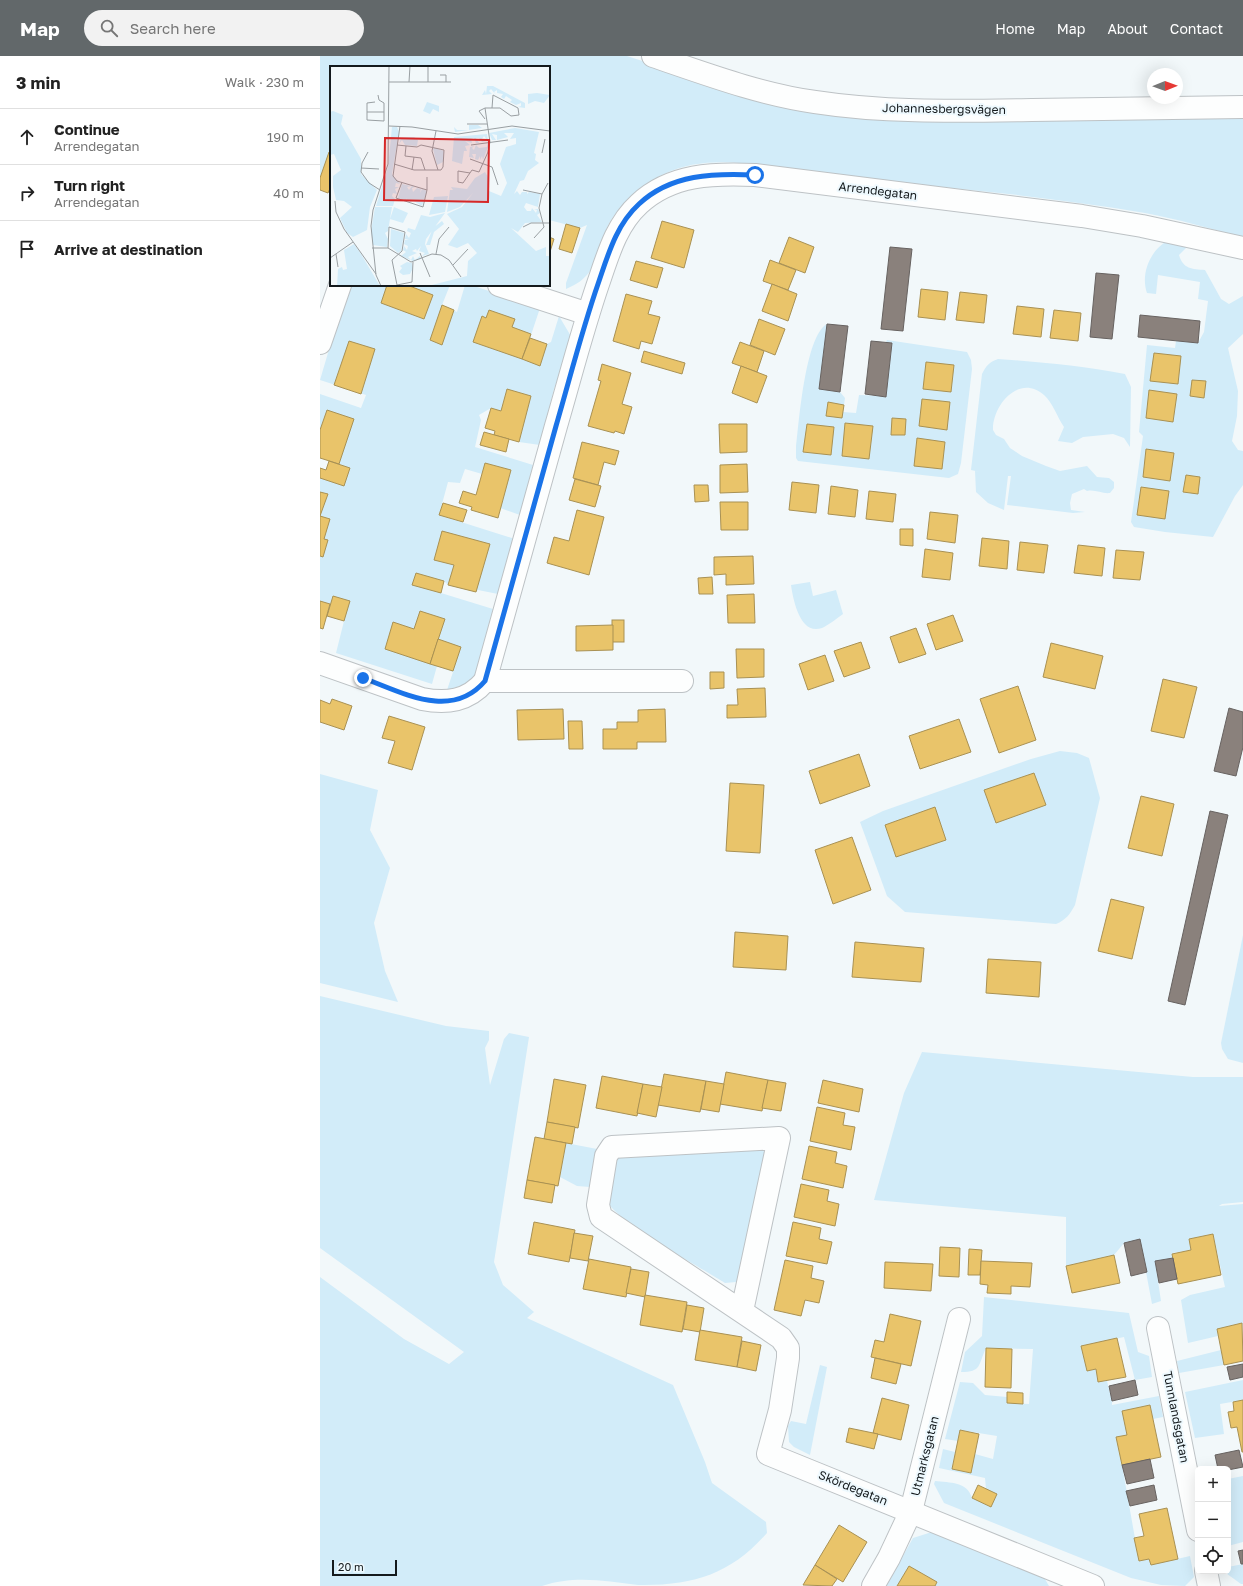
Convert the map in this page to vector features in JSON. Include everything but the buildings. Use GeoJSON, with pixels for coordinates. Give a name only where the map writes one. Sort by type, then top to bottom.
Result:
{"type":"FeatureCollection","features":[{"type":"Feature","properties":{"kind":"street","name":"Johannesbergsvägen"},"geometry":{"type":"LineString","coordinates":[[653,56],[736,84],[773,94],[815,102],[853,106],[978,111],[1243,107]]}},
{"type":"Feature","properties":{"kind":"street","name":"Arrendegatan"},"geometry":{"type":"LineString","coordinates":[[485,681],[588,314],[612,243],[623,221],[640,203],[655,191],[674,182],[720,173],[763,176],[1082,216],[1142,226],[1243,248]]}},
{"type":"Feature","properties":{"kind":"street"},"geometry":{"type":"LineString","coordinates":[[320,343],[340,286]]}},
{"type":"Feature","properties":{"kind":"street"},"geometry":{"type":"LineString","coordinates":[[502,286],[588,314]]}},
{"type":"Feature","properties":{"kind":"street"},"geometry":{"type":"LineString","coordinates":[[320,663],[422,699],[438,702],[452,701],[466,697],[478,689],[485,681],[682,681]]}},
{"type":"Feature","properties":{"kind":"street"},"geometry":{"type":"LineString","coordinates":[[778,1138],[742,1311],[601,1217],[598,1205],[606,1156],[612,1147],[778,1138]]}},
{"type":"Feature","properties":{"kind":"street","name":"Skördegatan"},"geometry":{"type":"LineString","coordinates":[[742,1311],[781,1338],[788,1348],[788,1358],[780,1410],[768,1454],[1094,1586]]}},
{"type":"Feature","properties":{"kind":"street","name":"Utmarksgatan"},"geometry":{"type":"LineString","coordinates":[[873,1586],[889,1558],[911,1511],[959,1319]]}},
{"type":"Feature","properties":{"kind":"street","name":"Tunnlandsgatan"},"geometry":{"type":"LineString","coordinates":[[1158,1328],[1195,1515]]}},
{"type":"Feature","properties":{"kind":"street"},"geometry":{"type":"LineString","coordinates":[[1207,1574],[1209,1586]]}},
{"type":"Feature","properties":{"kind":"shaded area"},"geometry":{"type":"Polygon","coordinates":[[[320,56],[627,56],[769,102],[1243,116],[1243,237],[1157,215],[1076,202],[831,175],[746,163],[712,162],[680,168],[664,174],[634,194],[621,206],[611,220],[592,268],[578,283],[566,289],[566,283],[587,225],[580,228],[550,220],[550,66],[330,66],[330,193],[320,190],[320,56]]]}},
{"type":"Feature","properties":{"kind":"shaded area"},"geometry":{"type":"Polygon","coordinates":[[[1169,240],[1187,247],[1179,255],[1181,260],[1186,266],[1192,269],[1205,270],[1221,299],[1229,304],[1243,296],[1243,334],[1228,348],[1238,391],[1237,416],[1232,441],[1238,450],[1243,451],[1243,485],[1235,496],[1213,537],[1134,527],[1131,522],[1143,436],[1139,432],[1147,345],[1175,348],[1176,341],[1198,343],[1204,332],[1208,301],[1198,299],[1200,282],[1158,275],[1156,294],[1147,293],[1145,278],[1149,262],[1157,249],[1169,240]]]}},
{"type":"Feature","properties":{"kind":"shaded area"},"geometry":{"type":"Polygon","coordinates":[[[348,286],[450,286],[442,305],[457,312],[465,286],[474,286],[540,308],[530,338],[547,344],[551,342],[559,316],[572,338],[554,389],[540,445],[519,442],[531,396],[507,389],[501,411],[491,408],[479,415],[481,420],[475,447],[533,465],[520,515],[500,508],[511,470],[485,463],[482,474],[465,469],[460,483],[448,482],[439,515],[515,539],[498,594],[478,590],[476,592],[448,585],[444,581],[441,593],[493,609],[473,682],[447,690],[453,672],[437,666],[432,684],[336,653],[344,621],[327,616],[320,628],[320,468],[326,470],[329,461],[320,458],[320,394],[361,408],[366,395],[320,380],[348,286]]]}},
{"type":"Feature","properties":{"kind":"shaded area"},"geometry":{"type":"Polygon","coordinates":[[[827,324],[819,389],[840,392],[845,398],[843,412],[856,413],[859,395],[886,396],[892,343],[886,342],[887,340],[967,352],[971,360],[972,369],[961,463],[958,474],[949,478],[798,461],[796,458],[796,448],[801,401],[808,362],[819,332],[827,324]]]}},
{"type":"Feature","properties":{"kind":"shaded area"},"geometry":{"type":"Polygon","coordinates":[[[998,359],[1030,361],[1125,374],[1131,387],[1130,447],[1124,438],[1113,434],[1083,437],[1072,443],[1058,441],[1064,427],[1047,398],[1035,389],[1025,388],[1017,390],[1009,395],[997,411],[994,421],[993,430],[996,435],[1004,439],[1010,448],[1022,456],[1060,471],[1087,466],[1097,477],[1109,478],[1114,482],[1114,488],[1110,493],[1087,491],[1084,489],[1072,494],[1070,503],[1071,510],[1085,512],[1073,513],[1007,505],[1011,476],[1008,476],[1004,510],[988,503],[976,492],[975,471],[980,472],[971,470],[982,374],[992,361],[998,359]]]}},
{"type":"Feature","properties":{"kind":"shaded area"},"geometry":{"type":"Polygon","coordinates":[[[810,582],[813,596],[836,590],[843,614],[822,628],[814,629],[808,627],[803,622],[796,607],[791,585],[810,582]]]}},
{"type":"Feature","properties":{"kind":"shaded area"},"geometry":{"type":"Polygon","coordinates":[[[1060,751],[1077,753],[1089,758],[1100,798],[1075,905],[1065,919],[1056,924],[905,912],[887,896],[860,822],[883,811],[1031,759],[1060,751]]]}},
{"type":"Feature","properties":{"kind":"shaded area"},"geometry":{"type":"Polygon","coordinates":[[[320,774],[378,790],[370,830],[390,868],[374,923],[385,971],[398,1002],[320,983],[320,774]]]}},
{"type":"Feature","properties":{"kind":"shaded area"},"geometry":{"type":"Polygon","coordinates":[[[1243,935],[1243,1063],[1228,1059],[1222,1049],[1221,1043],[1243,935]]]}},
{"type":"Feature","properties":{"kind":"shaded area"},"geometry":{"type":"Polygon","coordinates":[[[320,996],[446,1026],[489,1031],[489,1040],[485,1048],[490,1085],[504,1039],[509,1033],[529,1037],[494,1262],[503,1285],[534,1312],[527,1318],[673,1385],[705,1462],[712,1483],[766,1522],[767,1533],[740,1559],[710,1575],[694,1580],[658,1585],[638,1585],[578,1580],[542,1586],[320,1586],[320,1277],[404,1339],[449,1364],[464,1352],[320,1248],[320,996]]]}},
{"type":"Feature","properties":{"kind":"shaded area"},"geometry":{"type":"Polygon","coordinates":[[[922,1052],[1193,1077],[1243,1077],[1243,1202],[1222,1204],[1219,1206],[1243,1204],[1243,1328],[1242,1323],[1217,1329],[1218,1336],[1188,1343],[1181,1300],[1190,1295],[1225,1287],[1213,1234],[1189,1239],[1191,1250],[1172,1253],[1173,1258],[1155,1261],[1161,1301],[1152,1304],[1140,1240],[1124,1243],[1114,1255],[1066,1266],[1066,1217],[874,1200],[904,1093],[922,1052]]]}},
{"type":"Feature","properties":{"kind":"shaded area"},"geometry":{"type":"Polygon","coordinates":[[[566,1143],[597,1149],[590,1187],[577,1186],[560,1177],[566,1143]]]}},
{"type":"Feature","properties":{"kind":"shaded area"},"geometry":{"type":"Polygon","coordinates":[[[763,1150],[765,1154],[740,1277],[736,1282],[725,1283],[681,1257],[628,1222],[609,1204],[615,1159],[619,1155],[763,1150]]]}},
{"type":"Feature","properties":{"kind":"shaded area"},"geometry":{"type":"Polygon","coordinates":[[[984,1297],[1129,1313],[1138,1352],[1149,1356],[1152,1377],[1135,1380],[1124,1337],[1082,1346],[1087,1371],[1096,1369],[1098,1382],[1107,1381],[1112,1405],[1159,1396],[1163,1417],[1153,1419],[1150,1405],[1123,1411],[1127,1435],[1122,1465],[1139,1561],[1149,1559],[1151,1565],[1190,1556],[1194,1577],[1185,1586],[1161,1585],[1131,1578],[944,1503],[934,1484],[935,1481],[962,1486],[970,1492],[972,1498],[991,1507],[997,1494],[986,1489],[985,1478],[939,1468],[943,1449],[955,1452],[952,1469],[970,1473],[975,1454],[993,1459],[997,1436],[960,1430],[958,1441],[945,1439],[960,1382],[973,1383],[985,1395],[1007,1397],[1007,1403],[1029,1404],[1033,1349],[986,1348],[976,1369],[968,1372],[961,1372],[965,1352],[982,1336],[984,1297]]]}},
{"type":"Feature","properties":{"kind":"shaded area"},"geometry":{"type":"Polygon","coordinates":[[[1221,1350],[1224,1365],[1179,1373],[1177,1361],[1221,1350]]]}},
{"type":"Feature","properties":{"kind":"shaded area"},"geometry":{"type":"Polygon","coordinates":[[[820,1365],[827,1367],[810,1455],[794,1447],[789,1442],[788,1426],[791,1421],[806,1424],[820,1365]]]}},
{"type":"Feature","properties":{"kind":"shaded area"},"geometry":{"type":"Polygon","coordinates":[[[1243,1380],[1243,1400],[1220,1404],[1224,1434],[1195,1438],[1185,1392],[1243,1380]]]}},
{"type":"Feature","properties":{"kind":"shaded area"},"geometry":{"type":"Polygon","coordinates":[[[1243,1476],[1243,1542],[1231,1545],[1231,1502],[1231,1478],[1243,1476]]]}},
{"type":"Feature","properties":{"kind":"shaded area"},"geometry":{"type":"Polygon","coordinates":[[[935,1531],[1042,1574],[1049,1586],[935,1586],[937,1582],[909,1566],[897,1586],[886,1586],[913,1538],[935,1531]]]}},
{"type":"Feature","properties":{"kind":"shaded area"},"geometry":{"type":"Polygon","coordinates":[[[1243,1564],[1243,1584],[1227,1574],[1231,1574],[1231,1566],[1243,1564]]]}},
{"type":"Feature","properties":{"kind":"route"},"geometry":{"type":"LineString","coordinates":[[363,678],[422,699],[438,702],[452,701],[466,697],[478,689],[485,681],[588,314],[612,243],[623,221],[640,203],[655,191],[674,182],[720,173],[755,175]]}}]}
